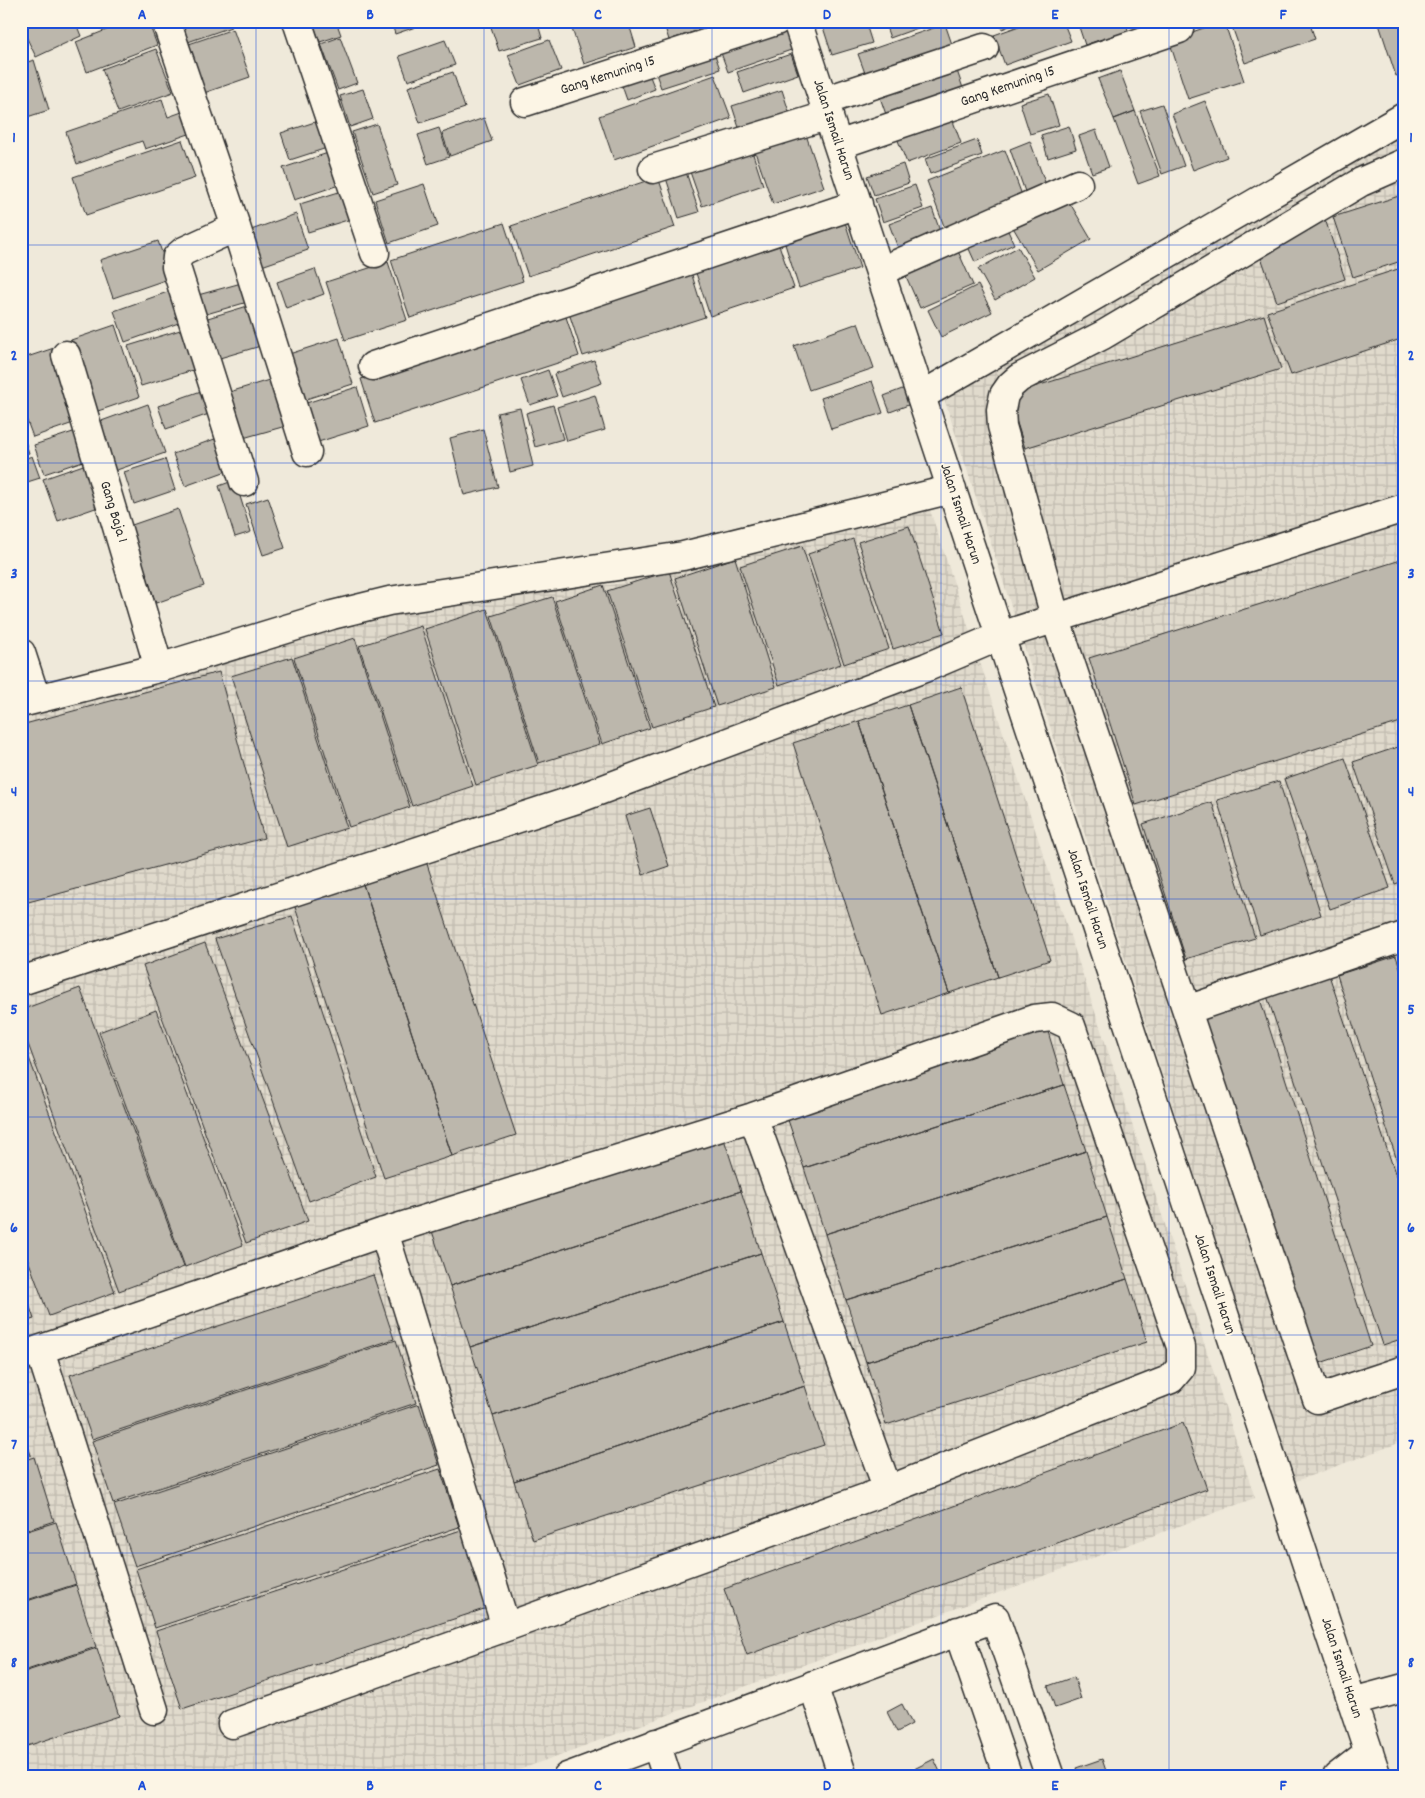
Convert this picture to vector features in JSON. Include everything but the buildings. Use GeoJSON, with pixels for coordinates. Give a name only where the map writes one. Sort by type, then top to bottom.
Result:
{"type":"FeatureCollection","features":[{"type":"Feature","properties":{"kind":"street"},"geometry":{"type":"LineString","coordinates":[[166,21],[236,227],[307,452]]}},
{"type":"Feature","properties":{"kind":"street"},"geometry":{"type":"LineString","coordinates":[[297,21],[375,253]]}},
{"type":"Feature","properties":{"kind":"street","name":"Gang Kemuning 15"},"geometry":{"type":"LineString","coordinates":[[525,102],[776,21]]}},
{"type":"Feature","properties":{"kind":"street","name":"Jalan Ismail Harun"},"geometry":{"type":"LineString","coordinates":[[797,21],[1373,1765]]}},
{"type":"Feature","properties":{"kind":"street","name":"Gang Kemuning 15"},"geometry":{"type":"LineString","coordinates":[[838,145],[1179,29]]}},
{"type":"Feature","properties":{"kind":"street"},"geometry":{"type":"LineString","coordinates":[[653,169],[826,108],[984,48]]}},
{"type":"Feature","properties":{"kind":"street"},"geometry":{"type":"LineString","coordinates":[[921,396],[1404,118]]}},
{"type":"Feature","properties":{"kind":"street"},"geometry":{"type":"LineString","coordinates":[[1404,163],[1361,182],[1102,335],[1019,378],[1010,385],[1004,395],[1001,410],[1002,426],[1056,620],[1317,1399],[1404,1370]]}},
{"type":"Feature","properties":{"kind":"street"},"geometry":{"type":"LineString","coordinates":[[881,271],[1078,184]]}},
{"type":"Feature","properties":{"kind":"street"},"geometry":{"type":"LineString","coordinates":[[373,366],[858,204]]}},
{"type":"Feature","properties":{"kind":"street"},"geometry":{"type":"LineString","coordinates":[[236,227],[184,251],[177,258],[176,267],[244,482]]}},
{"type":"Feature","properties":{"kind":"street","name":"Gang Baja 1"},"geometry":{"type":"LineString","coordinates":[[66,355],[160,668]]}},
{"type":"Feature","properties":{"kind":"street"},"geometry":{"type":"LineString","coordinates":[[21,653],[28,701],[160,668],[332,615],[389,601],[683,556],[952,489]]}},
{"type":"Feature","properties":{"kind":"street"},"geometry":{"type":"LineString","coordinates":[[21,981],[580,798],[927,667],[1000,636],[1056,620],[1404,508]]}},
{"type":"Feature","properties":{"kind":"street"},"geometry":{"type":"LineString","coordinates":[[1187,1010],[1404,936]]}},
{"type":"Feature","properties":{"kind":"street"},"geometry":{"type":"LineString","coordinates":[[154,1710],[30,1353],[384,1232],[752,1116],[1034,1019],[1052,1017],[1071,1026],[1181,1347],[1181,1367],[1171,1379],[888,1490],[232,1724]]}},
{"type":"Feature","properties":{"kind":"street"},"geometry":{"type":"LineString","coordinates":[[752,1116],[888,1490]]}},
{"type":"Feature","properties":{"kind":"street"},"geometry":{"type":"LineString","coordinates":[[384,1232],[506,1626]]}},
{"type":"Feature","properties":{"kind":"street"},"geometry":{"type":"LineString","coordinates":[[567,1777],[995,1618],[1050,1777]]}},
{"type":"Feature","properties":{"kind":"street"},"geometry":{"type":"LineString","coordinates":[[958,1631],[1008,1777]]}},
{"type":"Feature","properties":{"kind":"street"},"geometry":{"type":"LineString","coordinates":[[813,1685],[842,1777]]}},
{"type":"Feature","properties":{"kind":"street"},"geometry":{"type":"LineString","coordinates":[[1352,1702],[1404,1688]]}},
{"type":"Feature","properties":{"kind":"street"},"geometry":{"type":"LineString","coordinates":[[656,1743],[667,1777]]}},
{"type":"Feature","properties":{"kind":"street"},"geometry":{"type":"LineString","coordinates":[[1337,1777],[1373,1765]]}},
{"type":"Feature","properties":{"kind":"shaded area"},"geometry":{"type":"Polygon","coordinates":[[[1404,117],[1404,1441],[1294,1482],[942,392],[1404,117]]]}},
{"type":"Feature","properties":{"kind":"shaded area"},"geometry":{"type":"Polygon","coordinates":[[[927,501],[1255,1498],[500,1777],[21,1777],[21,708],[386,606],[616,584],[927,501]]]}}]}
